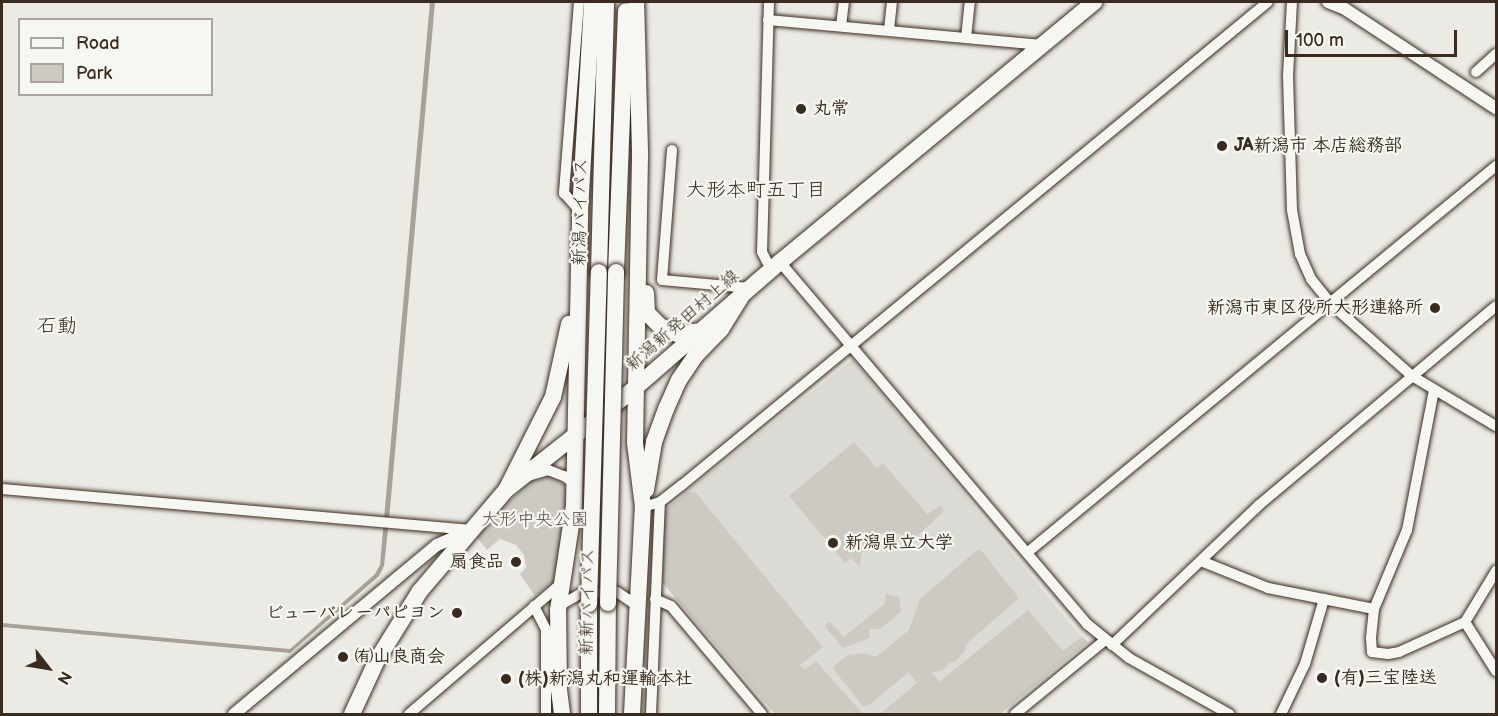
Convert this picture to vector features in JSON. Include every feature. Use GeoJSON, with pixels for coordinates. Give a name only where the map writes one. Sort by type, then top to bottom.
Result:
{"type":"FeatureCollection","features":[{"type":"Feature","properties":{"kind":"main road"},"geometry":{"type":"LineString","coordinates":[[562,714],[559,689],[561,598],[575,484],[577,281],[592,2]]}},
{"type":"Feature","properties":{"kind":"main road","name":"新潟バイパス"},"geometry":{"type":"LineString","coordinates":[[606,2],[608,272],[612,418]]}},
{"type":"Feature","properties":{"kind":"main road","name":"新潟バイパス"},"geometry":{"type":"LineString","coordinates":[[594,423],[608,272],[626,2]]}},
{"type":"Feature","properties":{"kind":"main road"},"geometry":{"type":"LineString","coordinates":[[636,2],[640,178],[647,313],[660,326],[677,334],[699,331]]}},
{"type":"Feature","properties":{"kind":"main road","name":"新潟新発田村上線"},"geometry":{"type":"LineString","coordinates":[[352,714],[377,660],[420,591],[506,490],[576,432],[635,388],[776,266],[1094,2]]}},
{"type":"Feature","properties":{"kind":"main road"},"geometry":{"type":"LineString","coordinates":[[640,178],[635,443],[643,507]]}},
{"type":"Feature","properties":{"kind":"main road"},"geometry":{"type":"LineString","coordinates":[[506,490],[553,398],[577,281]]}},
{"type":"Feature","properties":{"kind":"main road"},"geometry":{"type":"LineString","coordinates":[[632,714],[643,507],[654,442],[666,409],[696,355],[721,328],[746,292]]}},
{"type":"Feature","properties":{"kind":"main road","name":"新新バイパス"},"geometry":{"type":"LineString","coordinates":[[607,714],[612,418]]}},
{"type":"Feature","properties":{"kind":"main road","name":"新新バイパス"},"geometry":{"type":"LineString","coordinates":[[589,714],[594,423]]}},
{"type":"Feature","properties":{"kind":"street"},"geometry":{"type":"LineString","coordinates":[[579,2],[564,193],[580,211]]}},
{"type":"Feature","properties":{"kind":"street"},"geometry":{"type":"LineString","coordinates":[[769,2],[762,252],[851,347],[1087,624],[1129,658],[1229,714]]}},
{"type":"Feature","properties":{"kind":"street"},"geometry":{"type":"LineString","coordinates":[[841,26],[844,2]]}},
{"type":"Feature","properties":{"kind":"street"},"geometry":{"type":"LineString","coordinates":[[889,30],[892,2]]}},
{"type":"Feature","properties":{"kind":"street"},"geometry":{"type":"LineString","coordinates":[[966,38],[970,2]]}},
{"type":"Feature","properties":{"kind":"street"},"geometry":{"type":"LineString","coordinates":[[643,507],[660,502],[1268,2]]}},
{"type":"Feature","properties":{"kind":"street"},"geometry":{"type":"LineString","coordinates":[[1292,2],[1288,76],[1295,235],[1299,254],[1311,279],[1331,304],[1412,376],[1497,426]]}},
{"type":"Feature","properties":{"kind":"street"},"geometry":{"type":"LineString","coordinates":[[1328,2],[1345,9],[1497,108]]}},
{"type":"Feature","properties":{"kind":"street"},"geometry":{"type":"LineString","coordinates":[[768,20],[1042,45]]}},
{"type":"Feature","properties":{"kind":"street"},"geometry":{"type":"LineString","coordinates":[[1476,72],[1497,54]]}},
{"type":"Feature","properties":{"kind":"street"},"geometry":{"type":"LineString","coordinates":[[672,150],[662,280],[746,292]]}},
{"type":"Feature","properties":{"kind":"street"},"geometry":{"type":"LineString","coordinates":[[1028,552],[1497,166]]}},
{"type":"Feature","properties":{"kind":"street"},"geometry":{"type":"LineString","coordinates":[[1015,714],[1109,642],[1201,561],[1259,505],[1497,306]]}},
{"type":"Feature","properties":{"kind":"street"},"geometry":{"type":"LineString","coordinates":[[1434,390],[1407,530],[1374,609],[1372,652],[1399,652],[1465,622],[1497,571]]}},
{"type":"Feature","properties":{"kind":"street"},"geometry":{"type":"LineString","coordinates":[[520,478],[548,470],[564,476],[575,484]]}},
{"type":"Feature","properties":{"kind":"street"},"geometry":{"type":"LineString","coordinates":[[2,489],[471,530]]}},
{"type":"Feature","properties":{"kind":"street"},"geometry":{"type":"LineString","coordinates":[[651,714],[660,502]]}},
{"type":"Feature","properties":{"kind":"street"},"geometry":{"type":"LineString","coordinates":[[234,714],[437,545],[471,530]]}},
{"type":"Feature","properties":{"kind":"street"},"geometry":{"type":"LineString","coordinates":[[1201,561],[1268,588],[1374,609]]}},
{"type":"Feature","properties":{"kind":"street"},"geometry":{"type":"LineString","coordinates":[[409,714],[488,650],[556,588],[561,598],[580,594],[617,592],[638,606]]}},
{"type":"Feature","properties":{"kind":"street"},"geometry":{"type":"LineString","coordinates":[[655,599],[671,606],[762,714]]}},
{"type":"Feature","properties":{"kind":"street"},"geometry":{"type":"LineString","coordinates":[[1281,714],[1305,664],[1324,599]]}},
{"type":"Feature","properties":{"kind":"street"},"geometry":{"type":"LineString","coordinates":[[534,606],[546,630],[546,714]]}},
{"type":"Feature","properties":{"kind":"street"},"geometry":{"type":"LineString","coordinates":[[1465,622],[1497,671]]}},
{"type":"Feature","properties":{"kind":"shaded area"},"geometry":{"type":"Polygon","coordinates":[[[430,2],[435,2],[389,520],[384,566],[379,576],[290,653],[2,627],[2,623],[290,649],[375,574],[380,565],[430,2]]]}},
{"type":"Feature","properties":{"kind":"shaded area","name":"新潟県立大学"},"geometry":{"type":"Polygon","coordinates":[[[853,359],[1077,632],[1088,642],[1000,714],[775,714],[662,582],[664,511],[667,507],[853,359]]]}},
{"type":"Feature","properties":{"kind":"green space"},"geometry":{"type":"Polygon","coordinates":[[[854,442],[877,468],[883,463],[927,514],[925,516],[941,505],[943,512],[913,540],[892,531],[875,535],[861,554],[860,567],[851,558],[845,563],[789,496],[854,442]]]}},
{"type":"Feature","properties":{"kind":"green space","name":"大形中央公園"},"geometry":{"type":"Polygon","coordinates":[[[550,476],[565,485],[568,495],[559,579],[535,596],[520,574],[526,568],[524,555],[516,545],[500,539],[487,550],[474,534],[531,481],[550,476]]]}},
{"type":"Feature","properties":{"kind":"green space"},"geometry":{"type":"Polygon","coordinates":[[[688,492],[696,493],[823,647],[800,665],[805,670],[816,661],[863,714],[775,714],[662,582],[664,511],[688,492]]]}},
{"type":"Feature","properties":{"kind":"green space"},"geometry":{"type":"Polygon","coordinates":[[[977,550],[981,550],[1018,597],[965,645],[966,649],[955,662],[950,662],[943,670],[932,672],[939,682],[1028,610],[1063,651],[1082,637],[1088,642],[1000,714],[880,714],[917,683],[909,672],[869,705],[863,706],[833,669],[835,665],[848,655],[864,653],[876,657],[909,630],[920,599],[977,550]]]}},
{"type":"Feature","properties":{"kind":"green space"},"geometry":{"type":"Polygon","coordinates":[[[886,594],[899,597],[901,612],[880,629],[869,629],[870,638],[843,648],[825,627],[830,622],[844,637],[884,604],[886,594]]]}},
{"type":"Feature","properties":{"kind":"place","name":"丸常"},"geometry":{"type":"Point","coordinates":[801,109]}},
{"type":"Feature","properties":{"kind":"place","name":"JA新潟市 本店総務部"},"geometry":{"type":"Point","coordinates":[1222,146]}},
{"type":"Feature","properties":{"kind":"place","name":"新潟市東区役所大形連絡所"},"geometry":{"type":"Point","coordinates":[1435,308]}},
{"type":"Feature","properties":{"kind":"place","name":"新潟県立大学"},"geometry":{"type":"Point","coordinates":[833,543]}},
{"type":"Feature","properties":{"kind":"place","name":"扇食品"},"geometry":{"type":"Point","coordinates":[516,562]}},
{"type":"Feature","properties":{"kind":"place","name":"ビューバレーパピヨン"},"geometry":{"type":"Point","coordinates":[457,613]}},
{"type":"Feature","properties":{"kind":"place","name":"㈲山良商会"},"geometry":{"type":"Point","coordinates":[343,657]}},
{"type":"Feature","properties":{"kind":"place","name":"(有)三宝陸送"},"geometry":{"type":"Point","coordinates":[1322,678]}},
{"type":"Feature","properties":{"kind":"place","name":"(株)新潟丸和運輸本社"},"geometry":{"type":"Point","coordinates":[506,679]}},
{"type":"Feature","properties":{"kind":"district","name":"大形本町五丁目"},"geometry":{"type":"Point","coordinates":[756,190]}},
{"type":"Feature","properties":{"kind":"district","name":"石動"},"geometry":{"type":"Point","coordinates":[57,326]}}]}
